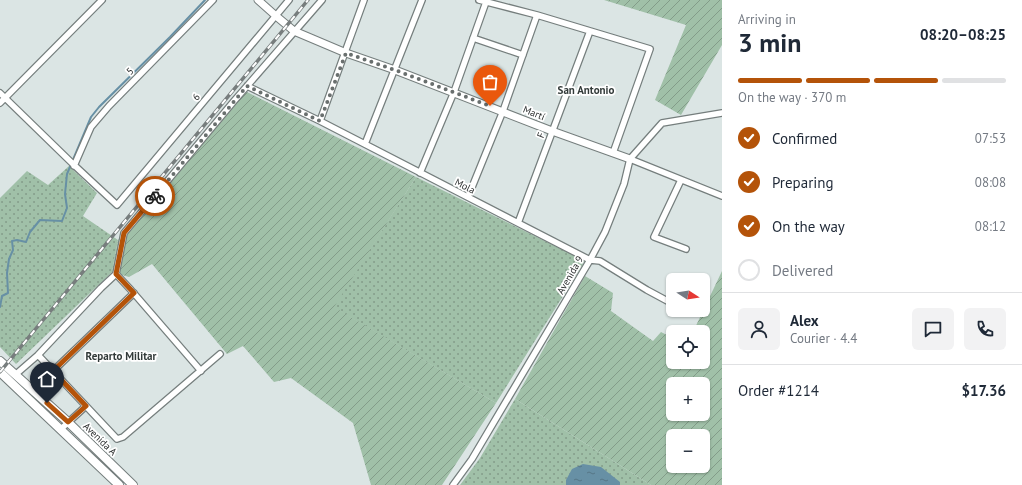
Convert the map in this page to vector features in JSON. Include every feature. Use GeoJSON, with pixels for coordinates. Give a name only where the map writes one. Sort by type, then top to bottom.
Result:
{"type":"FeatureCollection","features":[{"type":"Feature","properties":{"kind":"main road","name":"Avenida A"},"geometry":{"type":"LineString","coordinates":[[0,361],[68,422],[133,485]]}},
{"type":"Feature","properties":{"kind":"main road","name":"Avenida A"},"geometry":{"type":"LineString","coordinates":[[0,372],[119,485]]}},
{"type":"Feature","properties":{"kind":"street"},"geometry":{"type":"LineString","coordinates":[[0,103],[102,0]]}},
{"type":"Feature","properties":{"kind":"street","name":"5"},"geometry":{"type":"LineString","coordinates":[[74,166],[91,127],[109,106],[213,0]]}},
{"type":"Feature","properties":{"kind":"street","name":"Martí"},"geometry":{"type":"LineString","coordinates":[[258,0],[294,31],[346,53],[454,92],[552,131],[630,159],[722,196]]}},
{"type":"Feature","properties":{"kind":"street","name":"6"},"geometry":{"type":"LineString","coordinates":[[74,166],[117,205],[289,0]]}},
{"type":"Feature","properties":{"kind":"street"},"geometry":{"type":"LineString","coordinates":[[15,375],[38,355],[116,274],[124,233],[247,86],[322,0]]}},
{"type":"Feature","properties":{"kind":"street"},"geometry":{"type":"LineString","coordinates":[[320,121],[364,0]]}},
{"type":"Feature","properties":{"kind":"street"},"geometry":{"type":"LineString","coordinates":[[366,144],[422,0]]}},
{"type":"Feature","properties":{"kind":"street"},"geometry":{"type":"LineString","coordinates":[[420,173],[454,92],[473,38],[483,1],[537,15],[650,49],[613,153]]}},
{"type":"Feature","properties":{"kind":"street"},"geometry":{"type":"LineString","coordinates":[[468,197],[503,111],[537,15]]}},
{"type":"Feature","properties":{"kind":"street","name":"F"},"geometry":{"type":"LineString","coordinates":[[518,223],[590,31]]}},
{"type":"Feature","properties":{"kind":"street"},"geometry":{"type":"LineString","coordinates":[[473,38],[522,55]]}},
{"type":"Feature","properties":{"kind":"street","name":"Mola"},"geometry":{"type":"LineString","coordinates":[[247,86],[366,144],[590,260],[600,261],[646,290],[666,300]]}},
{"type":"Feature","properties":{"kind":"street"},"geometry":{"type":"LineString","coordinates":[[0,93],[74,166]]}},
{"type":"Feature","properties":{"kind":"street","name":"Avenida 9"},"geometry":{"type":"LineString","coordinates":[[452,485],[472,459],[590,260],[605,232],[624,184],[630,159],[662,123],[722,112]]}},
{"type":"Feature","properties":{"kind":"street"},"geometry":{"type":"LineString","coordinates":[[680,180],[654,237],[686,249]]}},
{"type":"Feature","properties":{"kind":"street"},"geometry":{"type":"LineString","coordinates":[[116,274],[201,371]]}},
{"type":"Feature","properties":{"kind":"street"},"geometry":{"type":"LineString","coordinates":[[53,371],[134,293]]}},
{"type":"Feature","properties":{"kind":"street"},"geometry":{"type":"LineString","coordinates":[[38,355],[117,439],[123,437],[220,354]]}},
{"type":"Feature","properties":{"kind":"street"},"geometry":{"type":"LineString","coordinates":[[61,429],[86,406]]}},
{"type":"Feature","properties":{"kind":"green space"},"geometry":{"type":"Polygon","coordinates":[[[604,0],[722,0],[722,45],[681,115],[655,100],[686,25],[604,0]]]}},
{"type":"Feature","properties":{"kind":"green space"},"geometry":{"type":"Polygon","coordinates":[[[243,90],[416,177],[334,307],[496,403],[442,485],[371,485],[353,423],[291,378],[274,382],[243,346],[227,354],[152,264],[129,277],[112,272],[118,240],[243,90]]]}},
{"type":"Feature","properties":{"kind":"green space"},"geometry":{"type":"Polygon","coordinates":[[[69,166],[97,193],[83,216],[118,240],[112,272],[16,364],[0,347],[0,198],[27,171],[48,185],[69,166]]]}},
{"type":"Feature","properties":{"kind":"green space"},"geometry":{"type":"Polygon","coordinates":[[[416,177],[585,261],[496,403],[333,307],[416,177]]]}},
{"type":"Feature","properties":{"kind":"green space"},"geometry":{"type":"Polygon","coordinates":[[[722,271],[722,485],[651,485],[515,399],[585,276],[613,293],[611,311],[653,341],[661,332],[666,334],[666,369],[710,369],[710,325],[696,325],[700,317],[710,317],[710,296],[722,271]]]}},
{"type":"Feature","properties":{"kind":"green space"},"geometry":{"type":"Polygon","coordinates":[[[515,399],[651,485],[460,485],[480,458],[515,399]]]}},
{"type":"Feature","properties":{"kind":"water"},"geometry":{"type":"Polygon","coordinates":[[[583,464],[601,467],[620,482],[620,485],[566,485],[566,480],[572,469],[583,464]]]}},
{"type":"Feature","properties":{"kind":"waterway"},"geometry":{"type":"LineString","coordinates":[[0,307],[2,296],[8,293],[7,273],[9,259],[13,250],[12,241],[17,240],[26,242],[30,232],[40,220],[62,221],[67,208],[65,194],[67,174],[91,117],[99,107],[205,0]]}},
{"type":"Feature","properties":{"kind":"railway"},"geometry":{"type":"LineString","coordinates":[[0,372],[308,0]]}},
{"type":"Feature","properties":{"kind":"way so far"},"geometry":{"type":"LineString","coordinates":[[155,196],[247,86],[320,121],[346,53],[490,106]]}},
{"type":"Feature","properties":{"kind":"district","name":"San Antonio"},"geometry":{"type":"Point","coordinates":[586,90]}},
{"type":"Feature","properties":{"kind":"district","name":"Reparto Militar"},"geometry":{"type":"Point","coordinates":[121,356]}},
{"type":"Feature","properties":{"kind":"route"},"geometry":{"type":"LineString","coordinates":[[47,403],[68,422],[86,406],[53,371],[134,293],[116,274],[124,233],[155,196]]}}]}
